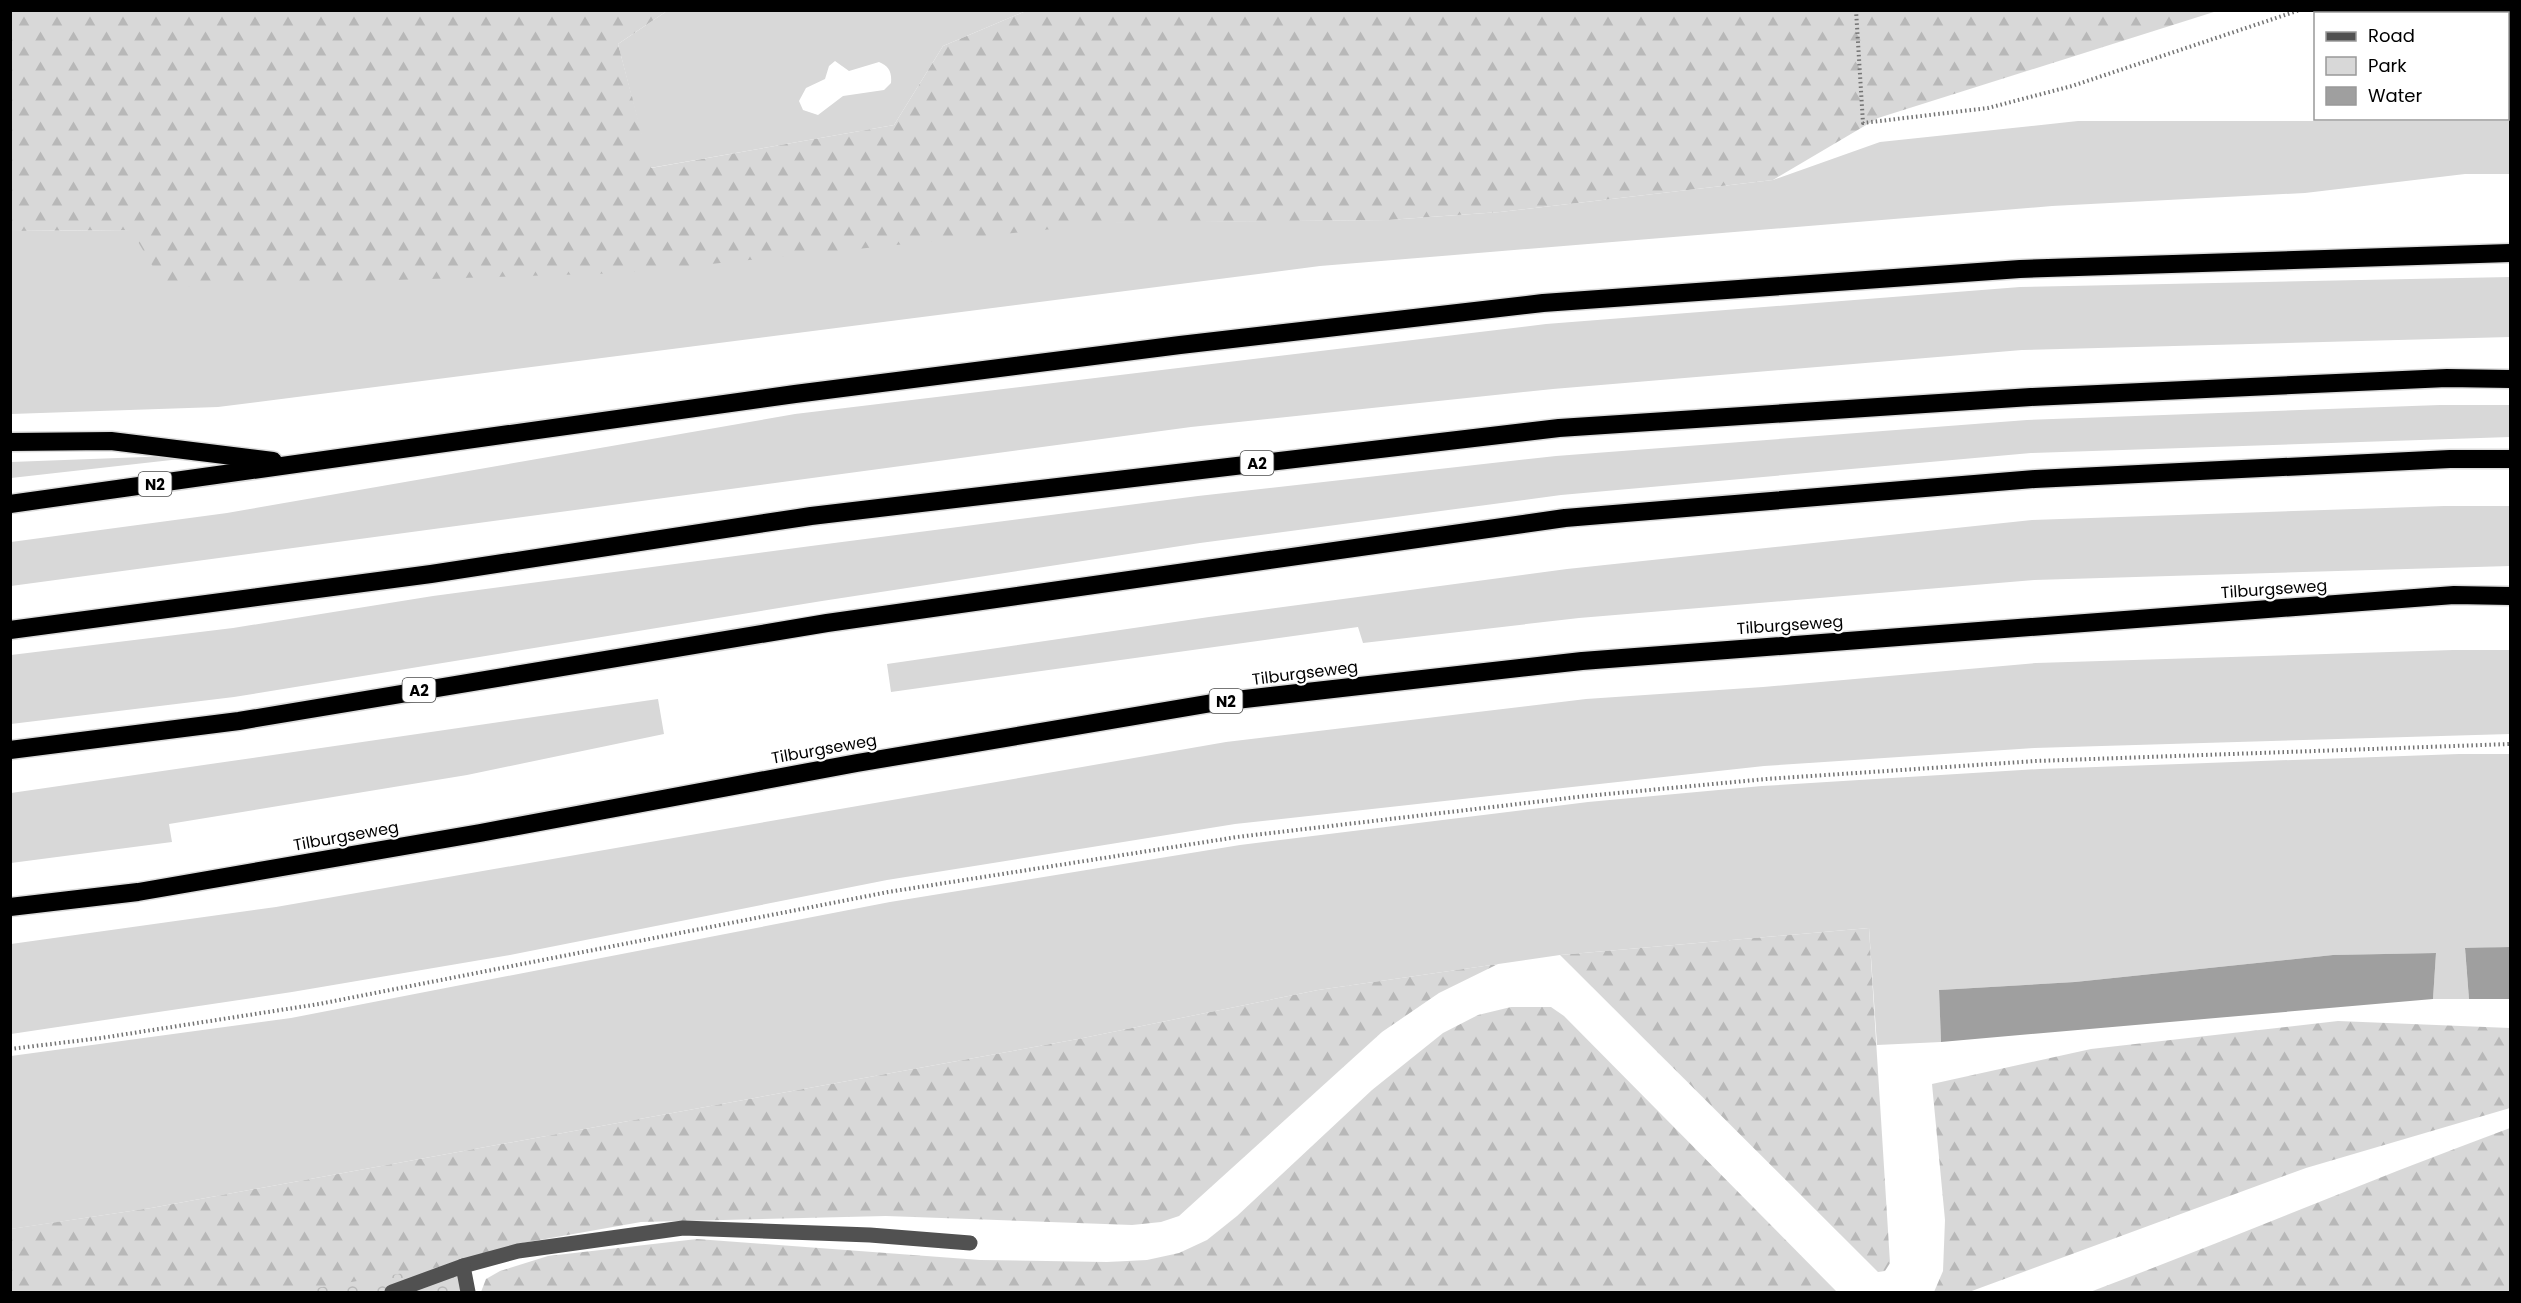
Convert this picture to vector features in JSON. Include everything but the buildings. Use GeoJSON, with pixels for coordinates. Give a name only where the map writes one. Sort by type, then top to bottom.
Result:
{"type":"FeatureCollection","features":[{"type":"Feature","properties":{"kind":"highway","name":"N2"},"geometry":{"type":"LineString","coordinates":[[10,504],[795,394],[1180,345],[1543,303],[2020,269],[2511,253]]}},
{"type":"Feature","properties":{"kind":"highway","name":"A2"},"geometry":{"type":"LineString","coordinates":[[10,630],[431,574],[812,516],[1559,428],[2031,398],[2435,379],[2511,379]]}},
{"type":"Feature","properties":{"kind":"highway","name":"N2"},"geometry":{"type":"LineString","coordinates":[[10,442],[111,441],[299,464]]}},
{"type":"Feature","properties":{"kind":"highway","name":"A2"},"geometry":{"type":"LineString","coordinates":[[10,750],[238,721],[827,623],[1565,518],[2035,478],[2438,459],[2511,459]]}},
{"type":"Feature","properties":{"kind":"highway","name":"Tilburgseweg"},"geometry":{"type":"LineString","coordinates":[[10,907],[150,890],[480,833],[857,763],[1218,702],[1582,661],[2454,595],[2511,596]]}},
{"type":"Feature","properties":{"kind":"street"},"geometry":{"type":"LineString","coordinates":[[392,1293],[463,1266],[518,1251],[683,1228],[870,1235],[970,1243]]}},
{"type":"Feature","properties":{"kind":"street"},"geometry":{"type":"LineString","coordinates":[[463,1266],[468,1293]]}},
{"type":"Feature","properties":{"kind":"path"},"geometry":{"type":"LineString","coordinates":[[1856,10],[1863,123],[1988,108],[2072,86],[2300,10]]}},
{"type":"Feature","properties":{"kind":"path"},"geometry":{"type":"LineString","coordinates":[[10,1049],[100,1038],[319,1004],[888,892],[1237,837],[1586,796],[1778,778],[2036,761],[2511,744]]}},
{"type":"Feature","properties":{"kind":"green space"},"geometry":{"type":"Polygon","coordinates":[[[10,11],[667,11],[618,44],[651,168],[894,125],[943,46],[1026,11],[2217,11],[1878,118],[1773,180],[1500,212],[1388,220],[1110,223],[623,273],[165,287],[131,230],[11,231],[10,11]]]}},
{"type":"Feature","properties":{"kind":"green space"},"geometry":{"type":"Polygon","coordinates":[[[667,11],[1026,11],[943,46],[894,125],[650,168],[618,44],[667,11]],[[835,61],[829,66],[825,79],[806,88],[799,101],[803,110],[818,115],[843,96],[884,90],[891,83],[889,70],[879,62],[849,71],[835,61]]]}},
{"type":"Feature","properties":{"kind":"green space"},"geometry":{"type":"Polygon","coordinates":[[[2078,121],[2510,121],[2510,174],[2465,174],[2305,193],[2052,206],[1320,266],[218,407],[11,414],[10,231],[1388,220],[1500,212],[1773,180],[1880,142],[2078,121]]]}},
{"type":"Feature","properties":{"kind":"green space"},"geometry":{"type":"Polygon","coordinates":[[[2510,277],[2510,337],[2022,350],[1553,389],[1191,427],[11,586],[11,542],[227,513],[795,414],[1546,324],[2020,287],[2510,277]]]}},
{"type":"Feature","properties":{"kind":"green space"},"geometry":{"type":"Polygon","coordinates":[[[2440,405],[2510,405],[2510,437],[2031,453],[1561,495],[1200,543],[822,601],[234,697],[11,724],[11,655],[233,628],[433,596],[811,546],[1198,496],[1556,456],[2027,420],[2440,405]]]}},
{"type":"Feature","properties":{"kind":"green space"},"geometry":{"type":"Polygon","coordinates":[[[225,454],[11,478],[11,462],[225,454]]]}},
{"type":"Feature","properties":{"kind":"green space"},"geometry":{"type":"Polygon","coordinates":[[[2444,506],[2510,506],[2510,566],[2034,580],[1579,618],[1363,643],[1358,627],[891,692],[887,664],[1209,617],[1567,569],[2032,520],[2444,506]]]}},
{"type":"Feature","properties":{"kind":"green space"},"geometry":{"type":"Polygon","coordinates":[[[2510,650],[2510,734],[2034,748],[1764,766],[1235,824],[887,880],[510,955],[292,992],[11,1034],[11,944],[276,907],[1226,742],[1586,699],[1763,687],[2036,663],[2510,650]]]}},
{"type":"Feature","properties":{"kind":"green space"},"geometry":{"type":"Polygon","coordinates":[[[658,699],[664,734],[467,775],[169,824],[172,842],[11,863],[11,793],[658,699]]]}},
{"type":"Feature","properties":{"kind":"green space"},"geometry":{"type":"Polygon","coordinates":[[[2510,754],[2510,947],[2465,949],[2469,999],[2433,999],[2436,953],[2333,955],[2075,982],[1939,990],[1941,1042],[1877,1045],[1869,928],[1560,955],[1318,990],[1078,1039],[151,1208],[11,1229],[11,1056],[291,1018],[890,902],[1240,845],[1588,802],[1762,786],[2040,769],[2510,754]]]}},
{"type":"Feature","properties":{"kind":"green space"},"geometry":{"type":"Polygon","coordinates":[[[1869,928],[1890,1263],[1885,1271],[1878,1272],[1560,955],[1869,928]]]}},
{"type":"Feature","properties":{"kind":"green space"},"geometry":{"type":"Polygon","coordinates":[[[1498,964],[1439,993],[1382,1032],[1179,1216],[1161,1222],[1132,1225],[886,1216],[641,1222],[517,1244],[368,1292],[11,1292],[10,1229],[151,1208],[1078,1039],[1318,990],[1498,964]]]}},
{"type":"Feature","properties":{"kind":"green space"},"geometry":{"type":"Polygon","coordinates":[[[1511,1007],[1551,1007],[1564,1016],[1837,1292],[481,1292],[486,1279],[500,1271],[548,1256],[697,1239],[980,1260],[1107,1262],[1147,1260],[1179,1253],[1207,1240],[1237,1216],[1372,1090],[1443,1033],[1478,1015],[1511,1007]]]}},
{"type":"Feature","properties":{"kind":"green space"},"geometry":{"type":"Polygon","coordinates":[[[2338,1021],[2510,1028],[2510,1108],[2306,1168],[1969,1292],[1934,1292],[1943,1271],[1945,1220],[1932,1084],[2091,1049],[2338,1021]]]}},
{"type":"Feature","properties":{"kind":"green space"},"geometry":{"type":"Polygon","coordinates":[[[2510,1128],[2510,1292],[2090,1292],[2405,1168],[2510,1128]]]}},
{"type":"Feature","properties":{"kind":"green space"},"geometry":{"type":"Polygon","coordinates":[[[468,1262],[473,1292],[293,1292],[468,1262]]]}},
{"type":"Feature","properties":{"kind":"water"},"geometry":{"type":"Polygon","coordinates":[[[2510,947],[2510,999],[2469,999],[2465,948],[2510,947]]]}},
{"type":"Feature","properties":{"kind":"water"},"geometry":{"type":"Polygon","coordinates":[[[2436,953],[2433,999],[1941,1042],[1939,990],[2075,982],[2333,955],[2436,953]]]}}]}
